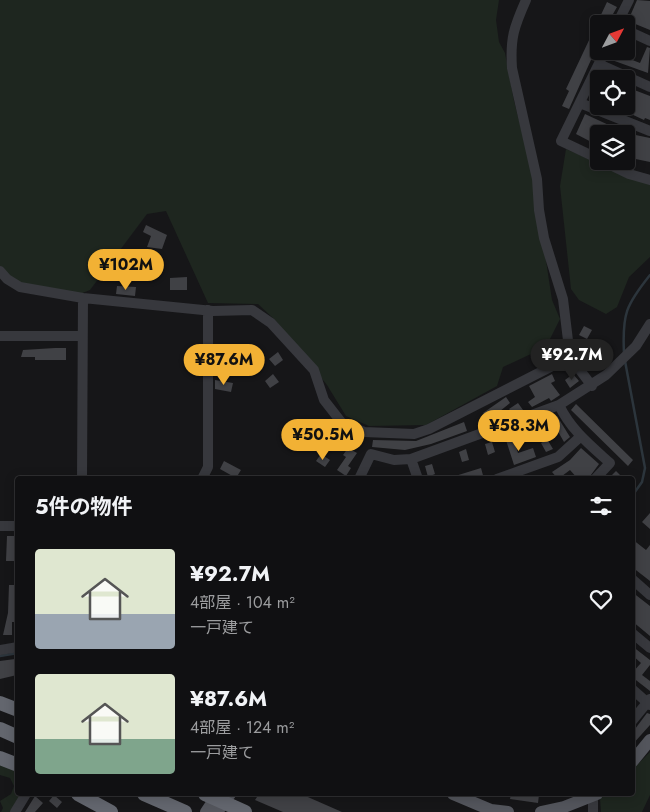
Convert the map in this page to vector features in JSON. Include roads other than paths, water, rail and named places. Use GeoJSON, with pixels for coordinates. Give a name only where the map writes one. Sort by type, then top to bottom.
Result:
{"type":"FeatureCollection","features":[{"type":"Feature","properties":{"kind":"highway"},"geometry":{"type":"LineString","coordinates":[[0,702],[15,709]]}},
{"type":"Feature","properties":{"kind":"highway"},"geometry":{"type":"LineString","coordinates":[[0,729],[15,736]]}},
{"type":"Feature","properties":{"kind":"highway"},"geometry":{"type":"LineString","coordinates":[[0,758],[15,764]]}},
{"type":"Feature","properties":{"kind":"highway"},"geometry":{"type":"LineString","coordinates":[[82,796],[111,812]]}},
{"type":"Feature","properties":{"kind":"highway"},"geometry":{"type":"LineString","coordinates":[[148,796],[184,812]]}},
{"type":"Feature","properties":{"kind":"highway"},"geometry":{"type":"LineString","coordinates":[[218,799],[245,812]]}},
{"type":"Feature","properties":{"kind":"main road"},"geometry":{"type":"LineString","coordinates":[[635,758],[650,740]]}},
{"type":"Feature","properties":{"kind":"main road"},"geometry":{"type":"LineString","coordinates":[[458,796],[491,810],[508,812]]}},
{"type":"Feature","properties":{"kind":"main road"},"geometry":{"type":"LineString","coordinates":[[541,812],[564,808],[593,796]]}},
{"type":"Feature","properties":{"kind":"main road"},"geometry":{"type":"LineString","coordinates":[[206,812],[218,799]]}},
{"type":"Feature","properties":{"kind":"street"},"geometry":{"type":"LineString","coordinates":[[526,0],[514,25],[511,51],[512,68],[537,179],[539,210],[544,238],[563,299],[570,357],[592,386]]}},
{"type":"Feature","properties":{"kind":"street"},"geometry":{"type":"LineString","coordinates":[[622,15],[629,0]]}},
{"type":"Feature","properties":{"kind":"street"},"geometry":{"type":"LineString","coordinates":[[635,34],[650,41]]}},
{"type":"Feature","properties":{"kind":"street"},"geometry":{"type":"LineString","coordinates":[[590,156],[561,141],[601,60]]}},
{"type":"Feature","properties":{"kind":"street"},"geometry":{"type":"LineString","coordinates":[[599,64],[650,87]]}},
{"type":"Feature","properties":{"kind":"street"},"geometry":{"type":"LineString","coordinates":[[580,103],[650,132]]}},
{"type":"Feature","properties":{"kind":"street"},"geometry":{"type":"LineString","coordinates":[[621,170],[650,180]]}},
{"type":"Feature","properties":{"kind":"street"},"geometry":{"type":"LineString","coordinates":[[0,271],[7,279],[20,287],[82,298],[208,310],[252,310],[262,315],[314,370],[324,400],[342,423],[364,432],[414,434],[430,429],[570,357]]}},
{"type":"Feature","properties":{"kind":"street"},"geometry":{"type":"LineString","coordinates":[[82,298],[82,476]]}},
{"type":"Feature","properties":{"kind":"street"},"geometry":{"type":"LineString","coordinates":[[204,476],[208,467],[208,310]]}},
{"type":"Feature","properties":{"kind":"street"},"geometry":{"type":"LineString","coordinates":[[360,476],[371,454],[394,460],[411,459],[559,405],[592,386],[647,336],[650,324]]}},
{"type":"Feature","properties":{"kind":"street"},"geometry":{"type":"LineString","coordinates":[[0,336],[82,336]]}},
{"type":"Feature","properties":{"kind":"street"},"geometry":{"type":"LineString","coordinates":[[559,405],[566,420],[580,437],[610,463],[598,476]]}},
{"type":"Feature","properties":{"kind":"street"},"geometry":{"type":"LineString","coordinates":[[505,476],[558,457],[580,437]]}},
{"type":"Feature","properties":{"kind":"street"},"geometry":{"type":"LineString","coordinates":[[411,459],[417,476]]}},
{"type":"Feature","properties":{"kind":"street"},"geometry":{"type":"LineString","coordinates":[[0,526],[15,526]]}},
{"type":"Feature","properties":{"kind":"street"},"geometry":{"type":"LineString","coordinates":[[635,582],[650,595]]}},
{"type":"Feature","properties":{"kind":"street"},"geometry":{"type":"LineString","coordinates":[[635,636],[650,648]]}},
{"type":"Feature","properties":{"kind":"street"},"geometry":{"type":"LineString","coordinates":[[0,650],[15,648]]}},
{"type":"Feature","properties":{"kind":"street"},"geometry":{"type":"LineString","coordinates":[[635,691],[649,702],[635,718]]}},
{"type":"Feature","properties":{"kind":"street"},"geometry":{"type":"LineString","coordinates":[[15,812],[25,796]]}},
{"type":"Feature","properties":{"kind":"street"},"geometry":{"type":"LineString","coordinates":[[593,812],[595,796]]}},
{"type":"Feature","properties":{"kind":"waterway"},"geometry":{"type":"LineString","coordinates":[[624,353],[624,329],[627,311],[636,294],[650,275]]}},
{"type":"Feature","properties":{"kind":"waterway"},"geometry":{"type":"LineString","coordinates":[[625,361],[645,468],[642,482],[635,492]]}},
{"type":"Feature","properties":{"kind":"waterway"},"geometry":{"type":"LineString","coordinates":[[0,656],[15,654]]}}]}
